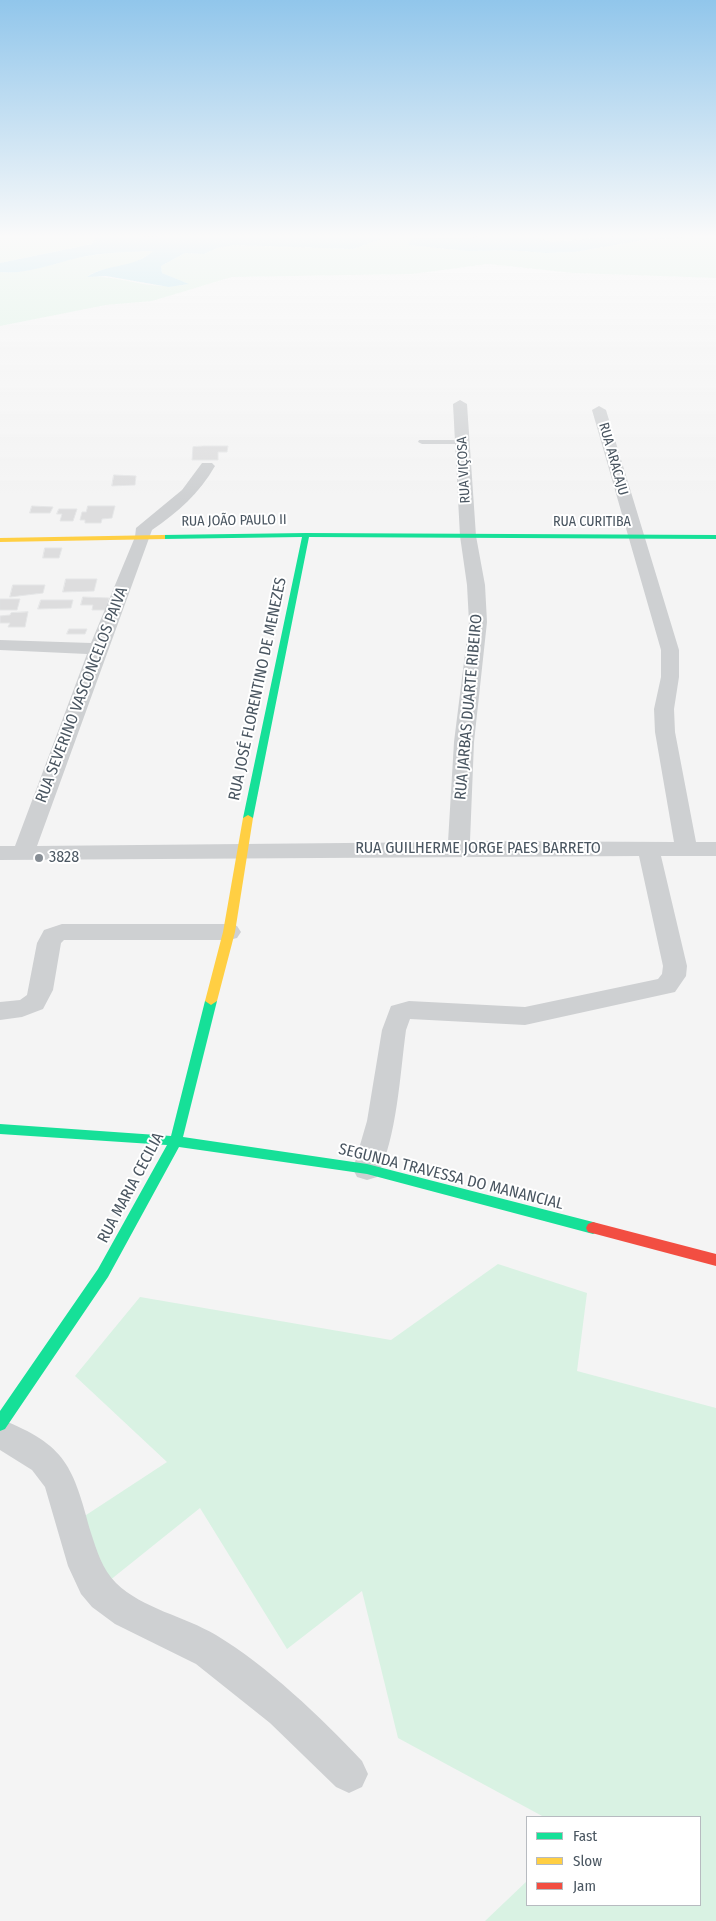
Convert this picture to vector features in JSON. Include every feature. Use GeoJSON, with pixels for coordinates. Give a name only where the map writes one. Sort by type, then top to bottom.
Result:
{"type":"FeatureCollection","features":[{"type":"Feature","properties":{"kind":"street","name":"RUA VIÇOSA"},"geometry":{"type":"LineString","coordinates":[[460,404],[468,536]]}},
{"type":"Feature","properties":{"kind":"street","name":"RUA ARACAJU"},"geometry":{"type":"LineString","coordinates":[[599,410],[670,650],[670,677],[664,709],[666,732],[686,849]]}},
{"type":"Feature","properties":{"kind":"street","name":"RUA SEVERINO VASCONCELOS PAIVA"},"geometry":{"type":"LineString","coordinates":[[23,853],[98,649],[143,537],[144,528],[184,498],[201,478],[207,466]]}},
{"type":"Feature","properties":{"kind":"street","name":"RUA JOÃO PAULO II"},"geometry":{"type":"LineString","coordinates":[[0,540],[306,535],[468,536]]}},
{"type":"Feature","properties":{"kind":"street","name":"RUA JOSÉ FLORENTINO DE MENEZES"},"geometry":{"type":"LineString","coordinates":[[241,850],[306,535]]}},
{"type":"Feature","properties":{"kind":"street","name":"RUA CURITIBA"},"geometry":{"type":"LineString","coordinates":[[468,536],[716,537]]}},
{"type":"Feature","properties":{"kind":"street","name":"RUA JARBAS DUARTE RIBEIRO"},"geometry":{"type":"LineString","coordinates":[[459,849],[464,742],[478,622],[476,585],[468,536]]}},
{"type":"Feature","properties":{"kind":"street"},"geometry":{"type":"LineString","coordinates":[[0,645],[98,649]]}},
{"type":"Feature","properties":{"kind":"street","name":"RUA GUILHERME JORGE PAES BARRETO"},"geometry":{"type":"LineString","coordinates":[[0,853],[241,850],[716,849]]}},
{"type":"Feature","properties":{"kind":"street","name":"RUA MARIA CECILIA"},"geometry":{"type":"LineString","coordinates":[[0,1424],[104,1273],[176,1140],[229,932],[241,850]]}},
{"type":"Feature","properties":{"kind":"street"},"geometry":{"type":"LineString","coordinates":[[367,1169],[380,1122],[394,1030],[400,1012],[409,1010],[525,1016],[666,986],[674,976],[675,966],[648,850]]}},
{"type":"Feature","properties":{"kind":"street"},"geometry":{"type":"LineString","coordinates":[[0,1011],[23,1008],[34,1003],[41,990],[46,946],[52,936],[62,932],[229,932]]}},
{"type":"Feature","properties":{"kind":"street","name":"SEGUNDA TRAVESSA DO MANANCIAL"},"geometry":{"type":"LineString","coordinates":[[0,1129],[176,1140],[367,1169],[716,1260]]}},
{"type":"Feature","properties":{"kind":"street"},"geometry":{"type":"LineString","coordinates":[[0,1434],[47,1463],[60,1481],[73,1532],[91,1575],[102,1594],[128,1613],[203,1648],[278,1704],[320,1742],[349,1774]]}},
{"type":"Feature","properties":{"kind":"lane"},"geometry":{"type":"LineString","coordinates":[[422,442],[462,442]]}},
{"type":"Feature","properties":{"kind":"green space"},"geometry":{"type":"Polygon","coordinates":[[[498,1264],[587,1293],[577,1371],[716,1408],[716,1921],[485,1921],[526,1882],[526,1906],[701,1906],[701,1816],[542,1816],[398,1738],[362,1591],[287,1649],[200,1508],[104,1585],[80,1519],[167,1462],[75,1376],[140,1297],[391,1340],[498,1264]]]}},
{"type":"Feature","properties":{"kind":"building"},"geometry":{"type":"Polygon","coordinates":[[[228,446],[227,452],[218,452],[218,460],[192,460],[193,447],[228,446]]]}},
{"type":"Feature","properties":{"kind":"building"},"geometry":{"type":"Polygon","coordinates":[[[114,475],[136,476],[135,485],[112,486],[114,475]]]}},
{"type":"Feature","properties":{"kind":"building"},"geometry":{"type":"Polygon","coordinates":[[[32,506],[53,507],[50,513],[30,513],[32,506]]]}},
{"type":"Feature","properties":{"kind":"building"},"geometry":{"type":"Polygon","coordinates":[[[88,506],[115,506],[112,518],[102,519],[101,523],[85,523],[85,520],[80,520],[82,512],[86,512],[88,506]]]}},
{"type":"Feature","properties":{"kind":"building"},"geometry":{"type":"Polygon","coordinates":[[[59,509],[77,509],[73,521],[60,521],[62,514],[57,514],[59,509]]]}},
{"type":"Feature","properties":{"kind":"building"},"geometry":{"type":"Polygon","coordinates":[[[45,548],[62,548],[59,558],[43,558],[45,548]]]}},
{"type":"Feature","properties":{"kind":"building"},"geometry":{"type":"Polygon","coordinates":[[[66,579],[97,579],[94,591],[63,592],[66,579]]]}},
{"type":"Feature","properties":{"kind":"building"},"geometry":{"type":"Polygon","coordinates":[[[13,585],[45,585],[43,593],[10,597],[13,585]]]}},
{"type":"Feature","properties":{"kind":"building"},"geometry":{"type":"Polygon","coordinates":[[[83,597],[109,598],[106,610],[92,610],[93,605],[81,605],[83,597]]]}},
{"type":"Feature","properties":{"kind":"building"},"geometry":{"type":"Polygon","coordinates":[[[0,599],[20,599],[17,610],[0,610],[0,599]]]}},
{"type":"Feature","properties":{"kind":"building"},"geometry":{"type":"Polygon","coordinates":[[[41,600],[73,600],[71,608],[38,609],[41,600]]]}},
{"type":"Feature","properties":{"kind":"building"},"geometry":{"type":"Polygon","coordinates":[[[28,612],[25,627],[8,627],[10,623],[0,623],[0,616],[28,612]]]}},
{"type":"Feature","properties":{"kind":"building"},"geometry":{"type":"Polygon","coordinates":[[[69,629],[87,629],[85,634],[67,634],[69,629]]]}},
{"type":"Feature","properties":{"kind":"traffic: fast"},"geometry":{"type":"LineString","coordinates":[[162,537],[306,535],[716,537]]}},
{"type":"Feature","properties":{"kind":"traffic: fast"},"geometry":{"type":"LineString","coordinates":[[248,818],[306,535]]}},
{"type":"Feature","properties":{"kind":"traffic: fast"},"geometry":{"type":"LineString","coordinates":[[0,1424],[103,1273],[176,1141],[211,1001]]}},
{"type":"Feature","properties":{"kind":"traffic: fast"},"geometry":{"type":"LineString","coordinates":[[0,1129],[176,1141],[367,1169],[593,1228]]}},
{"type":"Feature","properties":{"kind":"traffic: slow"},"geometry":{"type":"LineString","coordinates":[[0,540],[162,537]]}},
{"type":"Feature","properties":{"kind":"traffic: slow"},"geometry":{"type":"LineString","coordinates":[[211,1001],[229,932],[248,818]]}},
{"type":"Feature","properties":{"kind":"traffic: jam"},"geometry":{"type":"LineString","coordinates":[[593,1228],[716,1260]]}},
{"type":"Feature","properties":{"kind":"place","name":"3828"},"geometry":{"type":"Point","coordinates":[39,858]}}]}
